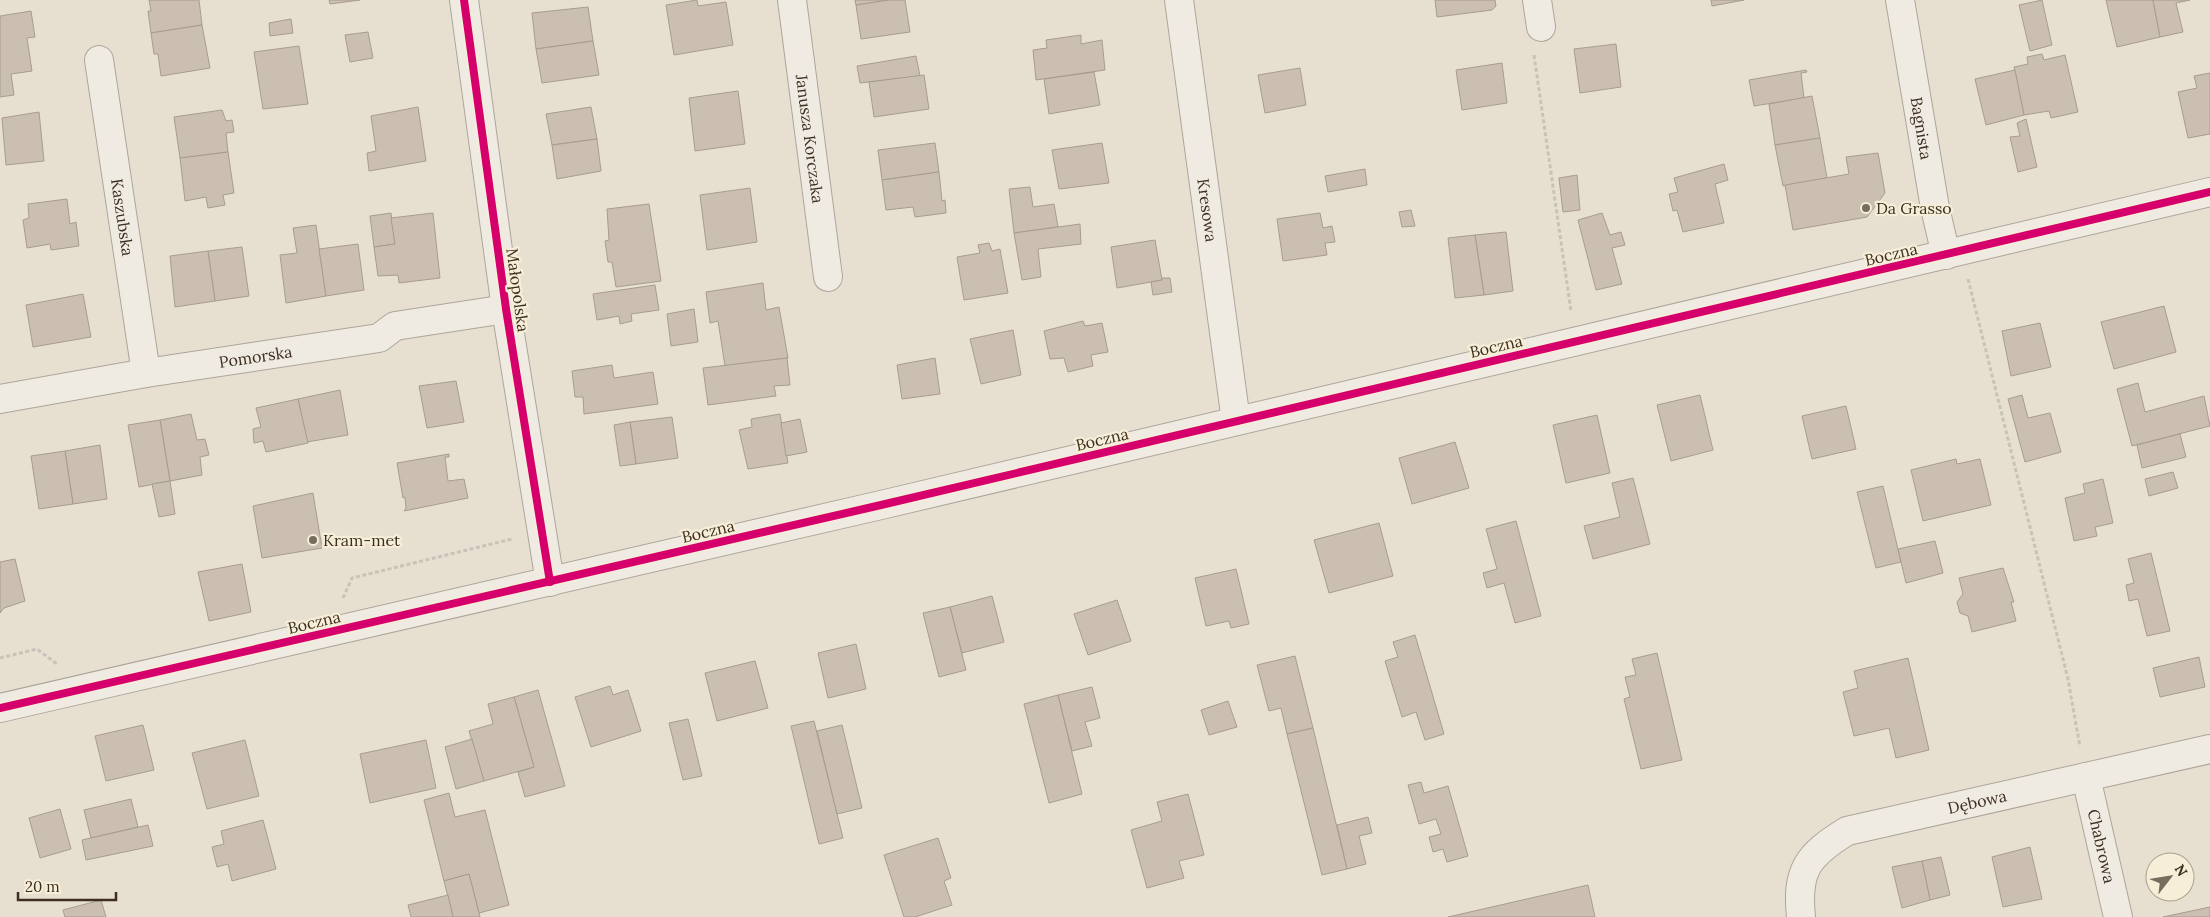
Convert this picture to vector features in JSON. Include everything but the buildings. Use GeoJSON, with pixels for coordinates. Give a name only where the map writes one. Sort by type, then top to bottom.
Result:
{"type":"FeatureCollection","features":[{"type":"Feature","properties":{"kind":"street","name":"Małopolska"},"geometry":{"type":"LineString","coordinates":[[464,0],[506,309],[550,582]]}},
{"type":"Feature","properties":{"kind":"street","name":"Janusza Korczaka"},"geometry":{"type":"LineString","coordinates":[[792,0],[828,277]]}},
{"type":"Feature","properties":{"kind":"street","name":"Kresowa"},"geometry":{"type":"LineString","coordinates":[[1179,0],[1236,421]]}},
{"type":"Feature","properties":{"kind":"street"},"geometry":{"type":"LineString","coordinates":[[1537,0],[1541,27]]}},
{"type":"Feature","properties":{"kind":"street","name":"Bagnista"},"geometry":{"type":"LineString","coordinates":[[1900,0],[1935,208],[1954,253]]}},
{"type":"Feature","properties":{"kind":"street","name":"Kaszubska"},"geometry":{"type":"LineString","coordinates":[[99,60],[146,373]]}},
{"type":"Feature","properties":{"kind":"street","name":"Boczna"},"geometry":{"type":"LineString","coordinates":[[0,708],[550,582],[2210,192]]}},
{"type":"Feature","properties":{"kind":"street","name":"Pomorska"},"geometry":{"type":"LineString","coordinates":[[0,399],[146,373],[379,338],[395,326],[506,309]]}},
{"type":"Feature","properties":{"kind":"street","name":"Dębowa"},"geometry":{"type":"LineString","coordinates":[[1801,917],[1800,881],[1807,863],[1824,845],[1847,831],[2210,749]]}},
{"type":"Feature","properties":{"kind":"street","name":"Chabrowa"},"geometry":{"type":"LineString","coordinates":[[2086,777],[2118,917]]}},
{"type":"Feature","properties":{"kind":"path"},"geometry":{"type":"LineString","coordinates":[[1541,27],[1532,40],[1572,317]]}},
{"type":"Feature","properties":{"kind":"path"},"geometry":{"type":"LineString","coordinates":[[1954,253],[1967,275],[2068,679],[2086,777]]}},
{"type":"Feature","properties":{"kind":"path"},"geometry":{"type":"LineString","coordinates":[[340,605],[352,578],[520,537]]}},
{"type":"Feature","properties":{"kind":"path"},"geometry":{"type":"LineString","coordinates":[[0,658],[37,649],[61,667]]}},
{"type":"Feature","properties":{"kind":"cycle path"},"geometry":{"type":"LineString","coordinates":[[464,0],[506,309],[550,582]]}},
{"type":"Feature","properties":{"kind":"cycle path"},"geometry":{"type":"LineString","coordinates":[[0,708],[881,505],[2210,192]]}},
{"type":"Feature","properties":{"kind":"place","name":"Da Grasso"},"geometry":{"type":"Point","coordinates":[1866,208]}},
{"type":"Feature","properties":{"kind":"place","name":"Kram-met"},"geometry":{"type":"Point","coordinates":[313,540]}}]}
